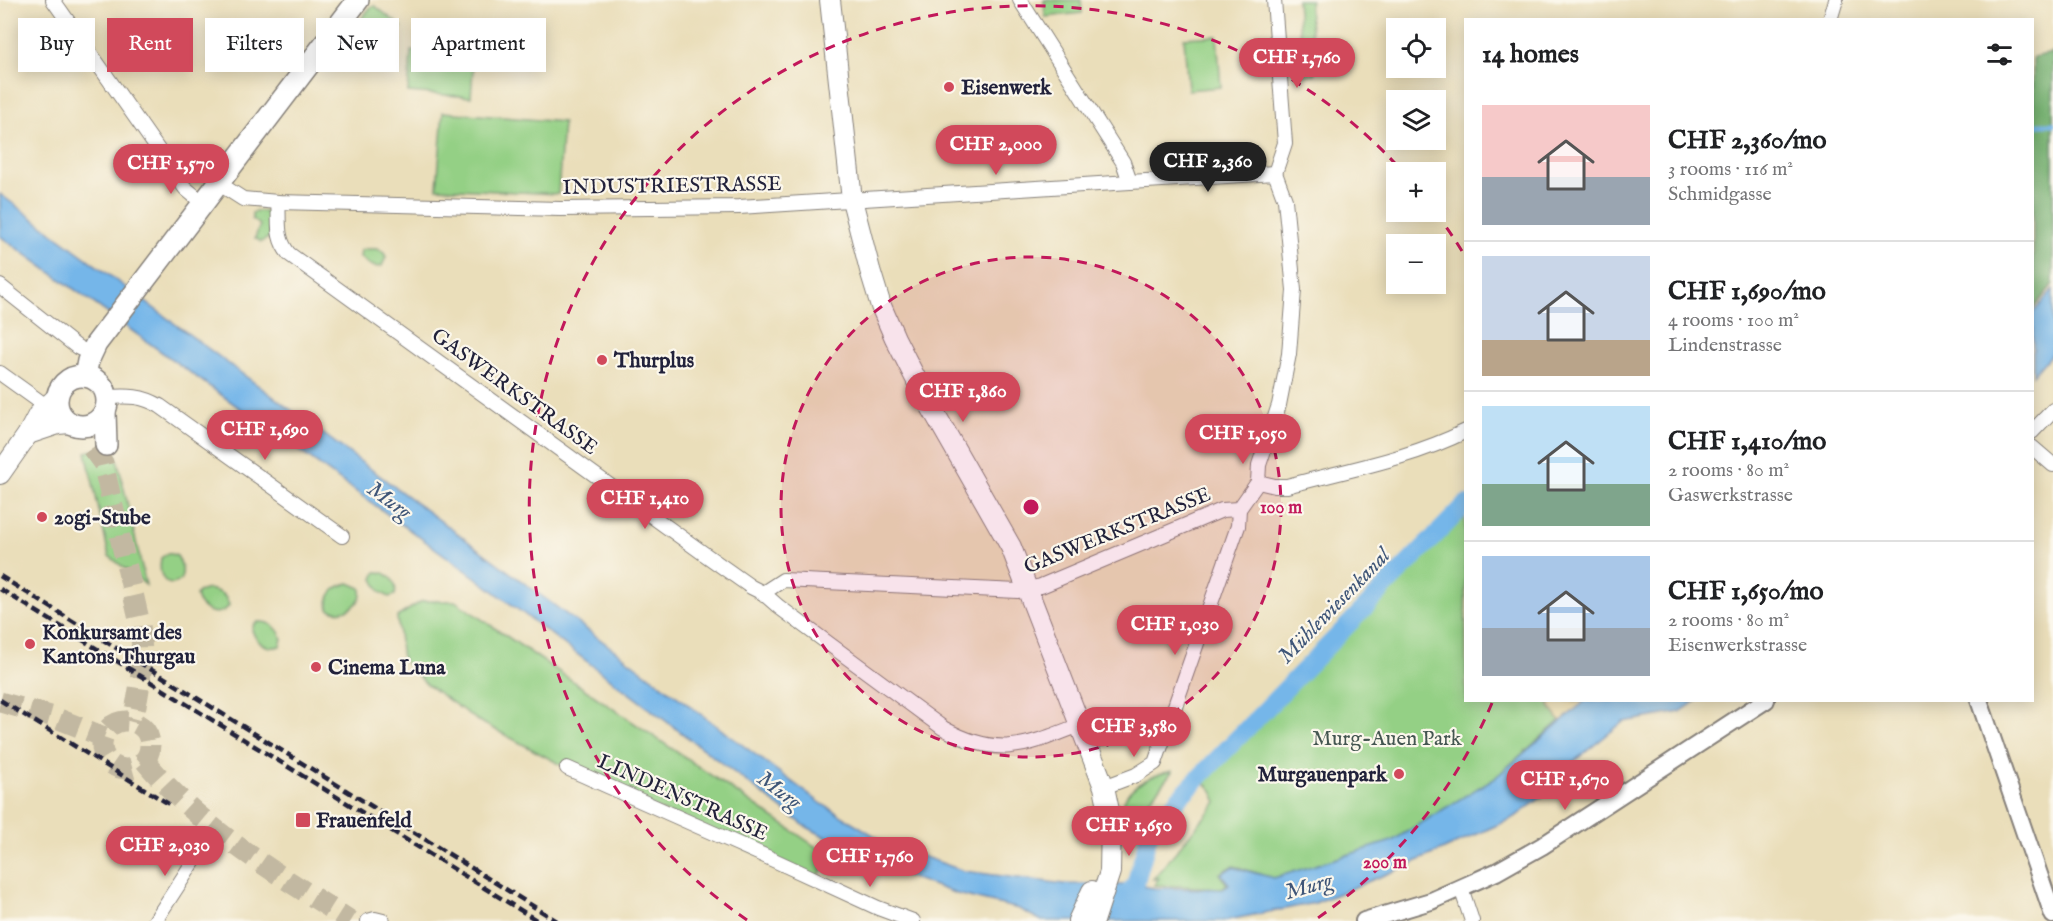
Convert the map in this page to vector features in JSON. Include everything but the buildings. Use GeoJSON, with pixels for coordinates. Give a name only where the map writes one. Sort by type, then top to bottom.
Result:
{"type":"FeatureCollection","features":[{"type":"Feature","properties":{"kind":"main road"},"geometry":{"type":"LineString","coordinates":[[85,376],[96,346],[358,0]]}},
{"type":"Feature","properties":{"kind":"main road"},"geometry":{"type":"LineString","coordinates":[[830,0],[852,200],[870,270],[895,338],[922,391],[1011,547],[1042,585],[1080,725],[1104,787],[1111,820],[1111,841],[1094,921]]}},
{"type":"Feature","properties":{"kind":"main road"},"geometry":{"type":"LineString","coordinates":[[0,474],[28,434],[38,415],[71,379],[85,376],[98,381],[102,387],[106,405],[99,446],[59,411],[52,401]]}},
{"type":"Feature","properties":{"kind":"main road"},"geometry":{"type":"LineString","coordinates":[[28,434],[58,424],[90,425],[101,418],[106,405]]}},
{"type":"Feature","properties":{"kind":"main road"},"geometry":{"type":"LineString","coordinates":[[1078,921],[1105,871]]}},
{"type":"Feature","properties":{"kind":"street"},"geometry":{"type":"LineString","coordinates":[[53,0],[185,188],[203,203]]}},
{"type":"Feature","properties":{"kind":"street"},"geometry":{"type":"LineString","coordinates":[[1020,0],[1124,162],[1130,182]]}},
{"type":"Feature","properties":{"kind":"street"},"geometry":{"type":"LineString","coordinates":[[1104,787],[1136,775],[1155,763],[1238,526],[1239,509],[1258,482],[1259,465],[1279,405],[1289,354],[1294,303],[1285,200],[1275,174],[1285,143],[1275,0]]}},
{"type":"Feature","properties":{"kind":"street"},"geometry":{"type":"LineString","coordinates":[[1831,18],[1836,0]]}},
{"type":"Feature","properties":{"kind":"street","name":"INDUSTRIESTRASSE"},"geometry":{"type":"LineString","coordinates":[[218,183],[243,199],[278,202],[560,209],[739,207],[1275,174]]}},
{"type":"Feature","properties":{"kind":"street","name":"GASWERKSTRASSE"},"geometry":{"type":"LineString","coordinates":[[278,202],[279,237],[289,254],[703,553],[763,593],[944,728],[962,739],[980,745],[1014,746],[1028,744],[1080,725]]}},
{"type":"Feature","properties":{"kind":"street"},"geometry":{"type":"LineString","coordinates":[[0,286],[80,349],[96,346]]}},
{"type":"Feature","properties":{"kind":"street"},"geometry":{"type":"LineString","coordinates":[[0,373],[52,401]]}},
{"type":"Feature","properties":{"kind":"street"},"geometry":{"type":"LineString","coordinates":[[106,405],[141,398],[160,406],[342,536]]}},
{"type":"Feature","properties":{"kind":"street"},"geometry":{"type":"LineString","coordinates":[[2034,430],[2053,410]]}},
{"type":"Feature","properties":{"kind":"street"},"geometry":{"type":"LineString","coordinates":[[1258,482],[1287,486],[1404,456],[1464,432]]}},
{"type":"Feature","properties":{"kind":"street"},"geometry":{"type":"LineString","coordinates":[[2034,449],[2053,465]]}},
{"type":"Feature","properties":{"kind":"street","name":"GASWERKSTRASSE"},"geometry":{"type":"LineString","coordinates":[[763,593],[783,580],[1018,591],[1042,585],[1222,510],[1239,509]]}},
{"type":"Feature","properties":{"kind":"street"},"geometry":{"type":"LineString","coordinates":[[1364,921],[1431,901],[1542,846],[1763,702]]}},
{"type":"Feature","properties":{"kind":"street"},"geometry":{"type":"LineString","coordinates":[[1980,702],[2053,915]]}},
{"type":"Feature","properties":{"kind":"street","name":"LINDENSTRASSE"},"geometry":{"type":"LineString","coordinates":[[567,768],[878,908],[913,921]]}},
{"type":"Feature","properties":{"kind":"street"},"geometry":{"type":"LineString","coordinates":[[155,921],[201,850]]}},
{"type":"Feature","properties":{"kind":"street"},"geometry":{"type":"LineString","coordinates":[[1461,888],[1472,921]]}},
{"type":"Feature","properties":{"kind":"street"},"geometry":{"type":"LineString","coordinates":[[368,921],[375,919],[383,921]]}},
{"type":"Feature","properties":{"kind":"green space"},"geometry":{"type":"Polygon","coordinates":[[[1044,0],[1081,0],[1082,13],[1045,17],[1044,0]]]}},
{"type":"Feature","properties":{"kind":"green space"},"geometry":{"type":"Polygon","coordinates":[[[1297,0],[1311,0],[1309,8],[1315,74],[1303,76],[1297,0]]]}},
{"type":"Feature","properties":{"kind":"green space"},"geometry":{"type":"Polygon","coordinates":[[[375,6],[390,18],[362,18],[371,7],[375,6]]]}},
{"type":"Feature","properties":{"kind":"green space"},"geometry":{"type":"Polygon","coordinates":[[[1217,36],[1221,87],[1188,90],[1184,38],[1217,36]]]}},
{"type":"Feature","properties":{"kind":"green space"},"geometry":{"type":"Polygon","coordinates":[[[411,51],[411,72],[473,72],[471,97],[408,92],[411,51]]]}},
{"type":"Feature","properties":{"kind":"green space"},"geometry":{"type":"Polygon","coordinates":[[[2053,53],[2053,284],[2034,308],[2034,57],[2053,53]]]}},
{"type":"Feature","properties":{"kind":"green space"},"geometry":{"type":"Polygon","coordinates":[[[443,112],[563,122],[558,194],[437,188],[443,112]]]}},
{"type":"Feature","properties":{"kind":"green space"},"geometry":{"type":"Polygon","coordinates":[[[268,212],[271,222],[269,238],[261,242],[255,238],[260,225],[252,219],[252,213],[268,212]]]}},
{"type":"Feature","properties":{"kind":"green space"},"geometry":{"type":"Polygon","coordinates":[[[378,249],[382,252],[386,257],[382,266],[373,266],[360,257],[361,250],[378,249]]]}},
{"type":"Feature","properties":{"kind":"green space"},"geometry":{"type":"Polygon","coordinates":[[[114,445],[146,585],[109,556],[86,452],[114,445]]]}},
{"type":"Feature","properties":{"kind":"green space","name":"Murg-Auen Park"},"geometry":{"type":"Polygon","coordinates":[[[1464,508],[1464,702],[1581,702],[1496,777],[1392,841],[1274,878],[1234,866],[1230,867],[1219,874],[1227,884],[1222,888],[1154,885],[1159,878],[1153,879],[1217,802],[1211,789],[1195,774],[1214,760],[1464,508]]]}},
{"type":"Feature","properties":{"kind":"green space"},"geometry":{"type":"Polygon","coordinates":[[[168,553],[177,556],[182,567],[182,575],[174,584],[163,579],[160,570],[161,558],[168,553]]]}},
{"type":"Feature","properties":{"kind":"green space"},"geometry":{"type":"Polygon","coordinates":[[[376,572],[385,573],[392,579],[395,595],[389,597],[380,592],[373,579],[376,572]]]}},
{"type":"Feature","properties":{"kind":"green space"},"geometry":{"type":"Polygon","coordinates":[[[349,583],[361,588],[356,604],[346,610],[329,609],[330,595],[340,586],[349,583]]]}},
{"type":"Feature","properties":{"kind":"green space"},"geometry":{"type":"Polygon","coordinates":[[[208,589],[224,596],[229,605],[225,610],[215,613],[201,606],[196,596],[198,592],[208,589]]]}},
{"type":"Feature","properties":{"kind":"green space"},"geometry":{"type":"Polygon","coordinates":[[[422,601],[455,601],[828,855],[817,881],[567,768],[477,720],[426,684],[402,659],[397,617],[422,601]]]}},
{"type":"Feature","properties":{"kind":"green space"},"geometry":{"type":"Polygon","coordinates":[[[258,622],[270,624],[276,629],[282,639],[280,646],[271,647],[259,642],[252,630],[254,624],[258,622]]]}},
{"type":"Feature","properties":{"kind":"green space"},"geometry":{"type":"Polygon","coordinates":[[[1172,771],[1129,831],[1127,830],[1123,808],[1127,795],[1144,781],[1172,771]]]}},
{"type":"Feature","properties":{"kind":"sand"},"geometry":{"type":"Polygon","coordinates":[[[1553,702],[1605,702],[1560,721],[1548,704],[1553,702]]]}},
{"type":"Feature","properties":{"kind":"water","name":"Murg"},"geometry":{"type":"Polygon","coordinates":[[[0,194],[822,804],[888,844],[964,871],[1064,884],[1135,885],[1154,888],[1223,889],[1229,884],[1221,874],[1232,867],[1274,878],[1392,841],[1496,777],[1584,702],[1695,702],[1680,712],[1623,722],[1562,771],[1543,796],[1515,817],[1404,867],[1315,903],[1223,921],[1042,921],[1019,909],[957,894],[882,867],[805,826],[475,577],[0,236],[0,194]]]}},
{"type":"Feature","properties":{"kind":"water"},"geometry":{"type":"Polygon","coordinates":[[[2053,289],[2053,352],[2034,374],[2034,312],[2053,289]]]}},
{"type":"Feature","properties":{"kind":"waterway"},"geometry":{"type":"LineString","coordinates":[[2034,128],[2039,124],[2053,124]]}},
{"type":"Feature","properties":{"kind":"waterway","name":"Mühlewiesenkanal"},"geometry":{"type":"LineString","coordinates":[[1120,902],[1135,885],[1149,835],[1179,798],[1464,506]]}},
{"type":"Feature","properties":{"kind":"tunnel"},"geometry":{"type":"LineString","coordinates":[[92,448],[103,463],[140,624],[141,674],[132,722]]}},
{"type":"Feature","properties":{"kind":"tunnel"},"geometry":{"type":"LineString","coordinates":[[0,702],[54,717],[104,737]]}},
{"type":"Feature","properties":{"kind":"tunnel"},"geometry":{"type":"LineString","coordinates":[[121,721],[131,721],[143,728],[150,740],[150,745],[150,750],[143,762],[131,769],[121,769],[106,758],[102,750],[102,740],[113,725],[121,721]]}},
{"type":"Feature","properties":{"kind":"tunnel"},"geometry":{"type":"LineString","coordinates":[[145,761],[167,786],[215,829],[241,849],[351,921]]}},
{"type":"Feature","properties":{"kind":"railway"},"geometry":{"type":"LineString","coordinates":[[0,576],[557,921]]}},
{"type":"Feature","properties":{"kind":"railway"},"geometry":{"type":"LineString","coordinates":[[0,589],[538,921]]}},
{"type":"Feature","properties":{"kind":"railway"},"geometry":{"type":"LineString","coordinates":[[0,700],[172,806]]}},
{"type":"Feature","properties":{"kind":"place","name":"Eisenwerk"},"geometry":{"type":"Point","coordinates":[949,87]}},
{"type":"Feature","properties":{"kind":"place","name":"Thurplus"},"geometry":{"type":"Point","coordinates":[602,360]}},
{"type":"Feature","properties":{"kind":"place","name":"20gi-Stube"},"geometry":{"type":"Point","coordinates":[42,517]}},
{"type":"Feature","properties":{"kind":"place","name":"Konkursamt des Kantons Thurgau"},"geometry":{"type":"Point","coordinates":[30,644]}},
{"type":"Feature","properties":{"kind":"place","name":"Cinema Luna"},"geometry":{"type":"Point","coordinates":[316,667]}},
{"type":"Feature","properties":{"kind":"place","name":"Murgauenpark"},"geometry":{"type":"Point","coordinates":[1399,774]}},
{"type":"Feature","properties":{"kind":"place","name":"Frauenfeld"},"geometry":{"type":"Point","coordinates":[303,820]}}]}
